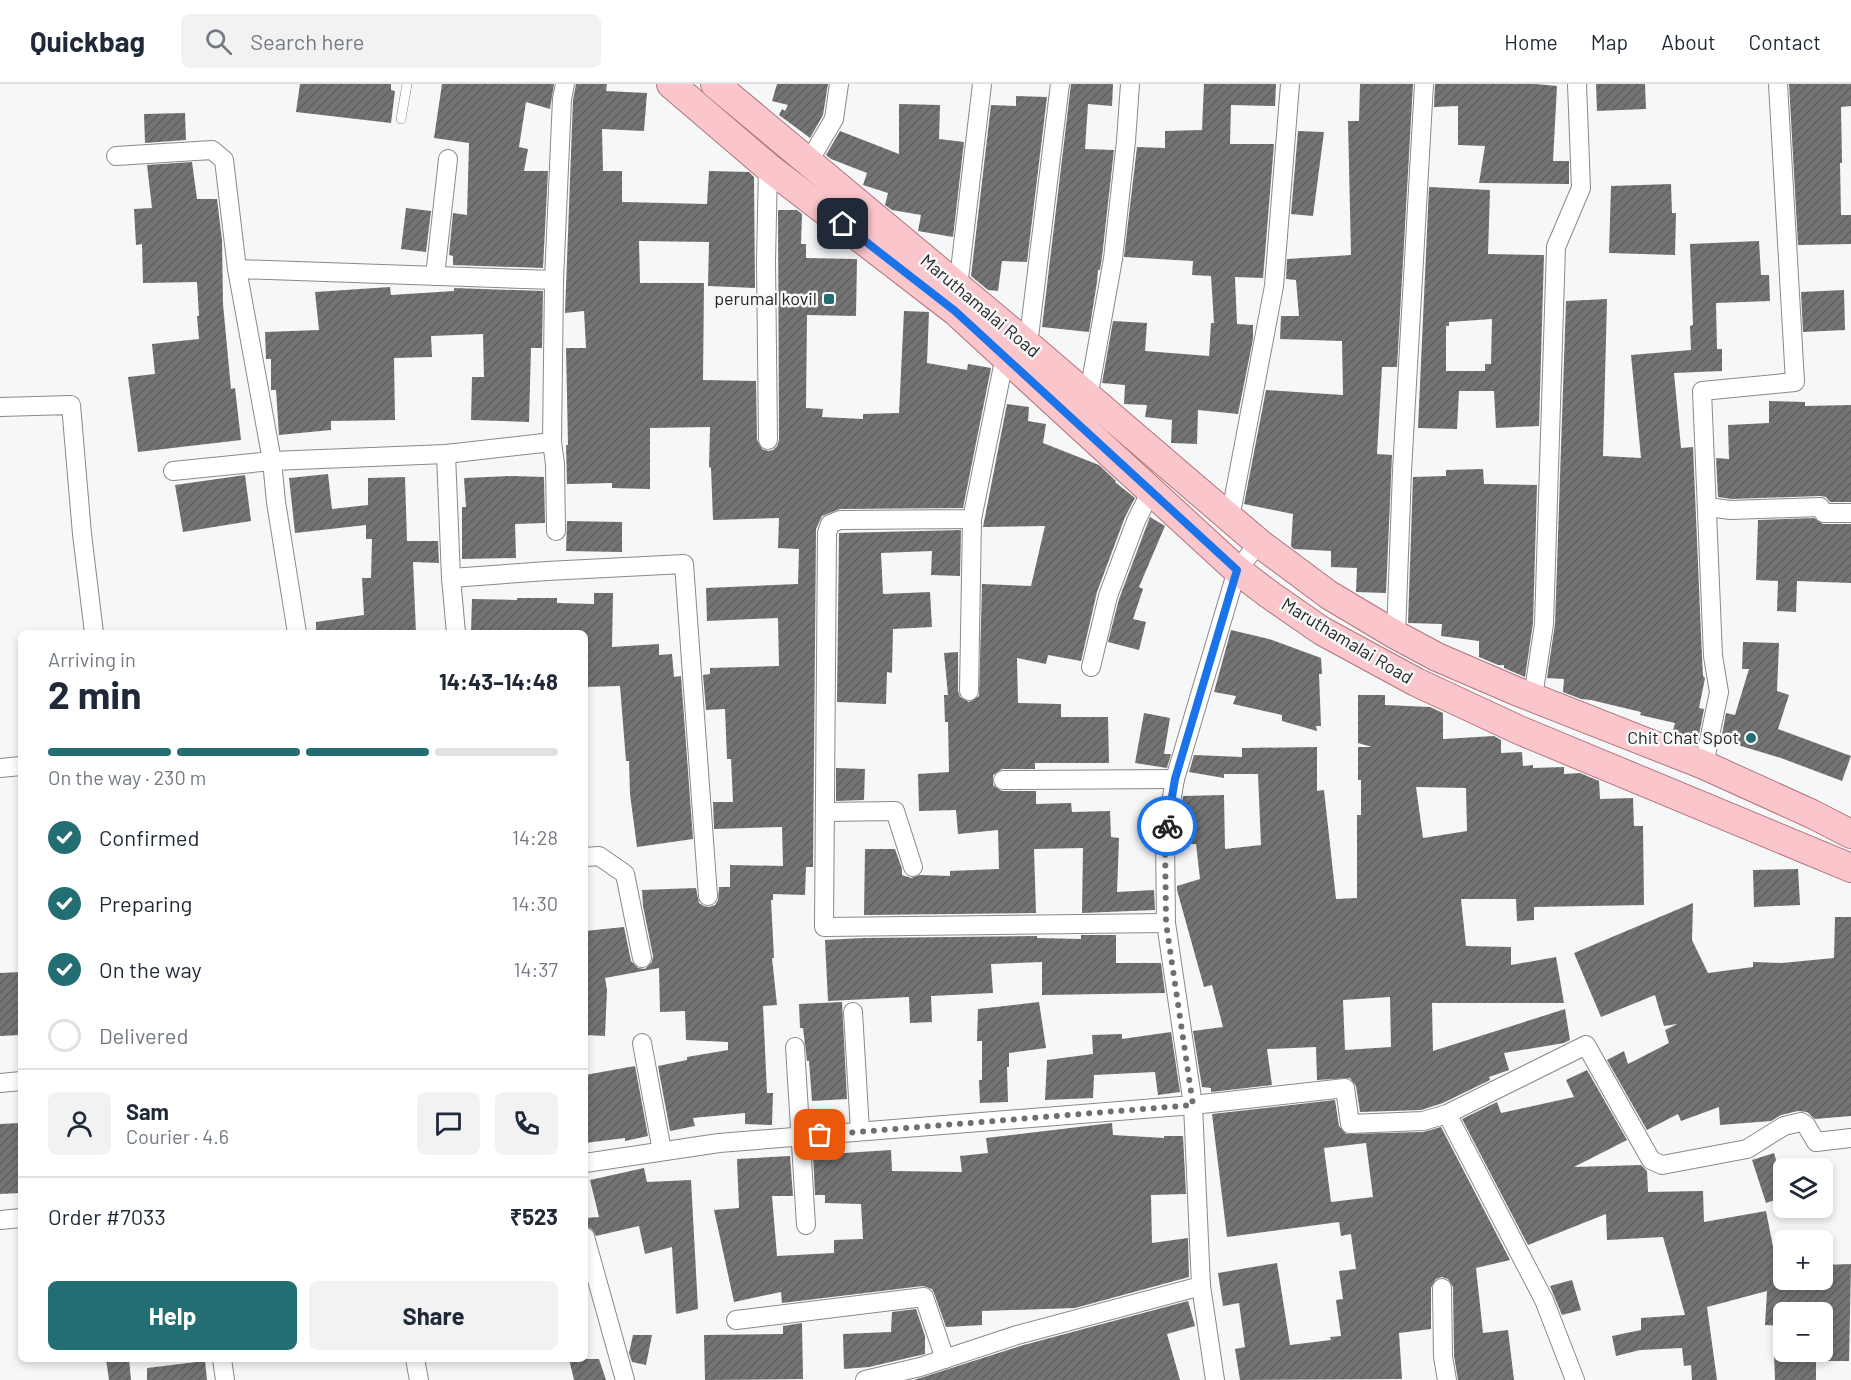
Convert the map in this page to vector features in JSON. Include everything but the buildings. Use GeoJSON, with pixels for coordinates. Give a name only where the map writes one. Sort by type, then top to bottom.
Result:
{"type":"FeatureCollection","features":[{"type":"Feature","properties":{"kind":"main road","name":"Maruthamalai Road"},"geometry":{"type":"LineString","coordinates":[[671,84],[768,167],[955,311],[1088,398],[1259,543],[1329,595],[1437,657],[1533,698],[1704,765],[1851,834]]}},
{"type":"Feature","properties":{"kind":"main road","name":"Maruthamalai Road"},"geometry":{"type":"LineString","coordinates":[[715,84],[958,287],[1016,351],[1151,491],[1237,570],[1269,595],[1322,631],[1416,682],[1519,730],[1851,868]]}},
{"type":"Feature","properties":{"kind":"street"},"geometry":{"type":"LineString","coordinates":[[556,531],[555,464],[552,442],[554,280],[562,99],[566,84]]}},
{"type":"Feature","properties":{"kind":"street"},"geometry":{"type":"LineString","coordinates":[[808,163],[834,118],[839,84]]}},
{"type":"Feature","properties":{"kind":"street"},"geometry":{"type":"LineString","coordinates":[[958,287],[982,84]]}},
{"type":"Feature","properties":{"kind":"street"},"geometry":{"type":"LineString","coordinates":[[969,691],[972,519],[1016,351],[1060,84]]}},
{"type":"Feature","properties":{"kind":"street"},"geometry":{"type":"LineString","coordinates":[[1088,398],[1113,259],[1130,84]]}},
{"type":"Feature","properties":{"kind":"street"},"geometry":{"type":"LineString","coordinates":[[1230,518],[1274,286],[1290,84]]}},
{"type":"Feature","properties":{"kind":"street"},"geometry":{"type":"LineString","coordinates":[[1396,635],[1402,471],[1424,84]]}},
{"type":"Feature","properties":{"kind":"street"},"geometry":{"type":"LineString","coordinates":[[1533,698],[1544,624],[1556,247],[1581,188],[1577,84]]}},
{"type":"Feature","properties":{"kind":"street"},"geometry":{"type":"LineString","coordinates":[[1704,765],[1719,692],[1713,656],[1702,391],[1795,382],[1778,84]]}},
{"type":"Feature","properties":{"kind":"street"},"geometry":{"type":"LineString","coordinates":[[116,156],[212,150],[224,160],[237,269],[272,461],[276,502],[297,630]]}},
{"type":"Feature","properties":{"kind":"street"},"geometry":{"type":"LineString","coordinates":[[435,276],[448,159]]}},
{"type":"Feature","properties":{"kind":"street"},"geometry":{"type":"LineString","coordinates":[[768,167],[766,261],[768,440]]}},
{"type":"Feature","properties":{"kind":"street"},"geometry":{"type":"LineString","coordinates":[[237,269],[554,280]]}},
{"type":"Feature","properties":{"kind":"street"},"geometry":{"type":"LineString","coordinates":[[0,407],[71,405],[82,534],[94,630]]}},
{"type":"Feature","properties":{"kind":"street"},"geometry":{"type":"LineString","coordinates":[[173,471],[272,461],[446,454],[552,442]]}},
{"type":"Feature","properties":{"kind":"street"},"geometry":{"type":"LineString","coordinates":[[446,454],[451,578],[456,630]]}},
{"type":"Feature","properties":{"kind":"street"},"geometry":{"type":"LineString","coordinates":[[1091,667],[1108,596],[1136,521],[1151,491]]}},
{"type":"Feature","properties":{"kind":"street"},"geometry":{"type":"LineString","coordinates":[[1707,507],[1731,510],[1820,507],[1824,513],[1851,513]]}},
{"type":"Feature","properties":{"kind":"street"},"geometry":{"type":"LineString","coordinates":[[972,519],[840,519],[830,525],[826,543],[824,927],[1166,923]]}},
{"type":"Feature","properties":{"kind":"street"},"geometry":{"type":"LineString","coordinates":[[1215,1380],[1202,1286],[1193,1105],[1166,923],[1165,837],[1175,779],[1237,570],[1259,543]]}},
{"type":"Feature","properties":{"kind":"street"},"geometry":{"type":"LineString","coordinates":[[451,578],[684,564],[708,896]]}},
{"type":"Feature","properties":{"kind":"street"},"geometry":{"type":"LineString","coordinates":[[0,768],[18,766]]}},
{"type":"Feature","properties":{"kind":"street"},"geometry":{"type":"LineString","coordinates":[[1003,780],[1175,779]]}},
{"type":"Feature","properties":{"kind":"street"},"geometry":{"type":"LineString","coordinates":[[825,812],[895,812],[913,867]]}},
{"type":"Feature","properties":{"kind":"street"},"geometry":{"type":"LineString","coordinates":[[588,857],[598,856],[625,874],[642,958]]}},
{"type":"Feature","properties":{"kind":"street"},"geometry":{"type":"LineString","coordinates":[[853,1012],[860,1131]]}},
{"type":"Feature","properties":{"kind":"street"},"geometry":{"type":"LineString","coordinates":[[642,1043],[662,1151]]}},
{"type":"Feature","properties":{"kind":"street"},"geometry":{"type":"LineString","coordinates":[[588,1163],[719,1143],[1193,1105],[1345,1088],[1350,1124],[1423,1121],[1447,1114],[1586,1045],[1651,1160],[1662,1165],[1747,1149],[1784,1126],[1801,1122],[1806,1125],[1816,1142],[1851,1138]]}},
{"type":"Feature","properties":{"kind":"street"},"geometry":{"type":"LineString","coordinates":[[795,1047],[806,1225]]}},
{"type":"Feature","properties":{"kind":"street"},"geometry":{"type":"LineString","coordinates":[[0,1083],[18,1081]]}},
{"type":"Feature","properties":{"kind":"street"},"geometry":{"type":"LineString","coordinates":[[1447,1114],[1544,1300],[1575,1380]]}},
{"type":"Feature","properties":{"kind":"street"},"geometry":{"type":"LineString","coordinates":[[0,1220],[18,1218]]}},
{"type":"Feature","properties":{"kind":"street"},"geometry":{"type":"LineString","coordinates":[[588,1248],[625,1380]]}},
{"type":"Feature","properties":{"kind":"street"},"geometry":{"type":"LineString","coordinates":[[865,1380],[884,1378],[1017,1335],[1202,1286]]}},
{"type":"Feature","properties":{"kind":"street"},"geometry":{"type":"LineString","coordinates":[[1442,1288],[1443,1357],[1447,1380]]}},
{"type":"Feature","properties":{"kind":"street"},"geometry":{"type":"LineString","coordinates":[[736,1320],[924,1297],[945,1359]]}},
{"type":"Feature","properties":{"kind":"street"},"geometry":{"type":"LineString","coordinates":[[222,1362],[225,1380]]}},
{"type":"Feature","properties":{"kind":"street"},"geometry":{"type":"LineString","coordinates":[[416,1362],[419,1380]]}},
{"type":"Feature","properties":{"kind":"lane"},"geometry":{"type":"LineString","coordinates":[[401,119],[407,84]]}},
{"type":"Feature","properties":{"kind":"way so far"},"geometry":{"type":"LineString","coordinates":[[820,1135],[1193,1105],[1166,923],[1165,837],[1167,826]]}},
{"type":"Feature","properties":{"kind":"place","name":"perumal kovil"},"geometry":{"type":"Point","coordinates":[829,299]}},
{"type":"Feature","properties":{"kind":"place","name":"Chit Chat Spot"},"geometry":{"type":"Point","coordinates":[1751,738]}},
{"type":"Feature","properties":{"kind":"route"},"geometry":{"type":"LineString","coordinates":[[843,224],[955,311],[1237,570],[1175,779],[1167,826]]}}]}
